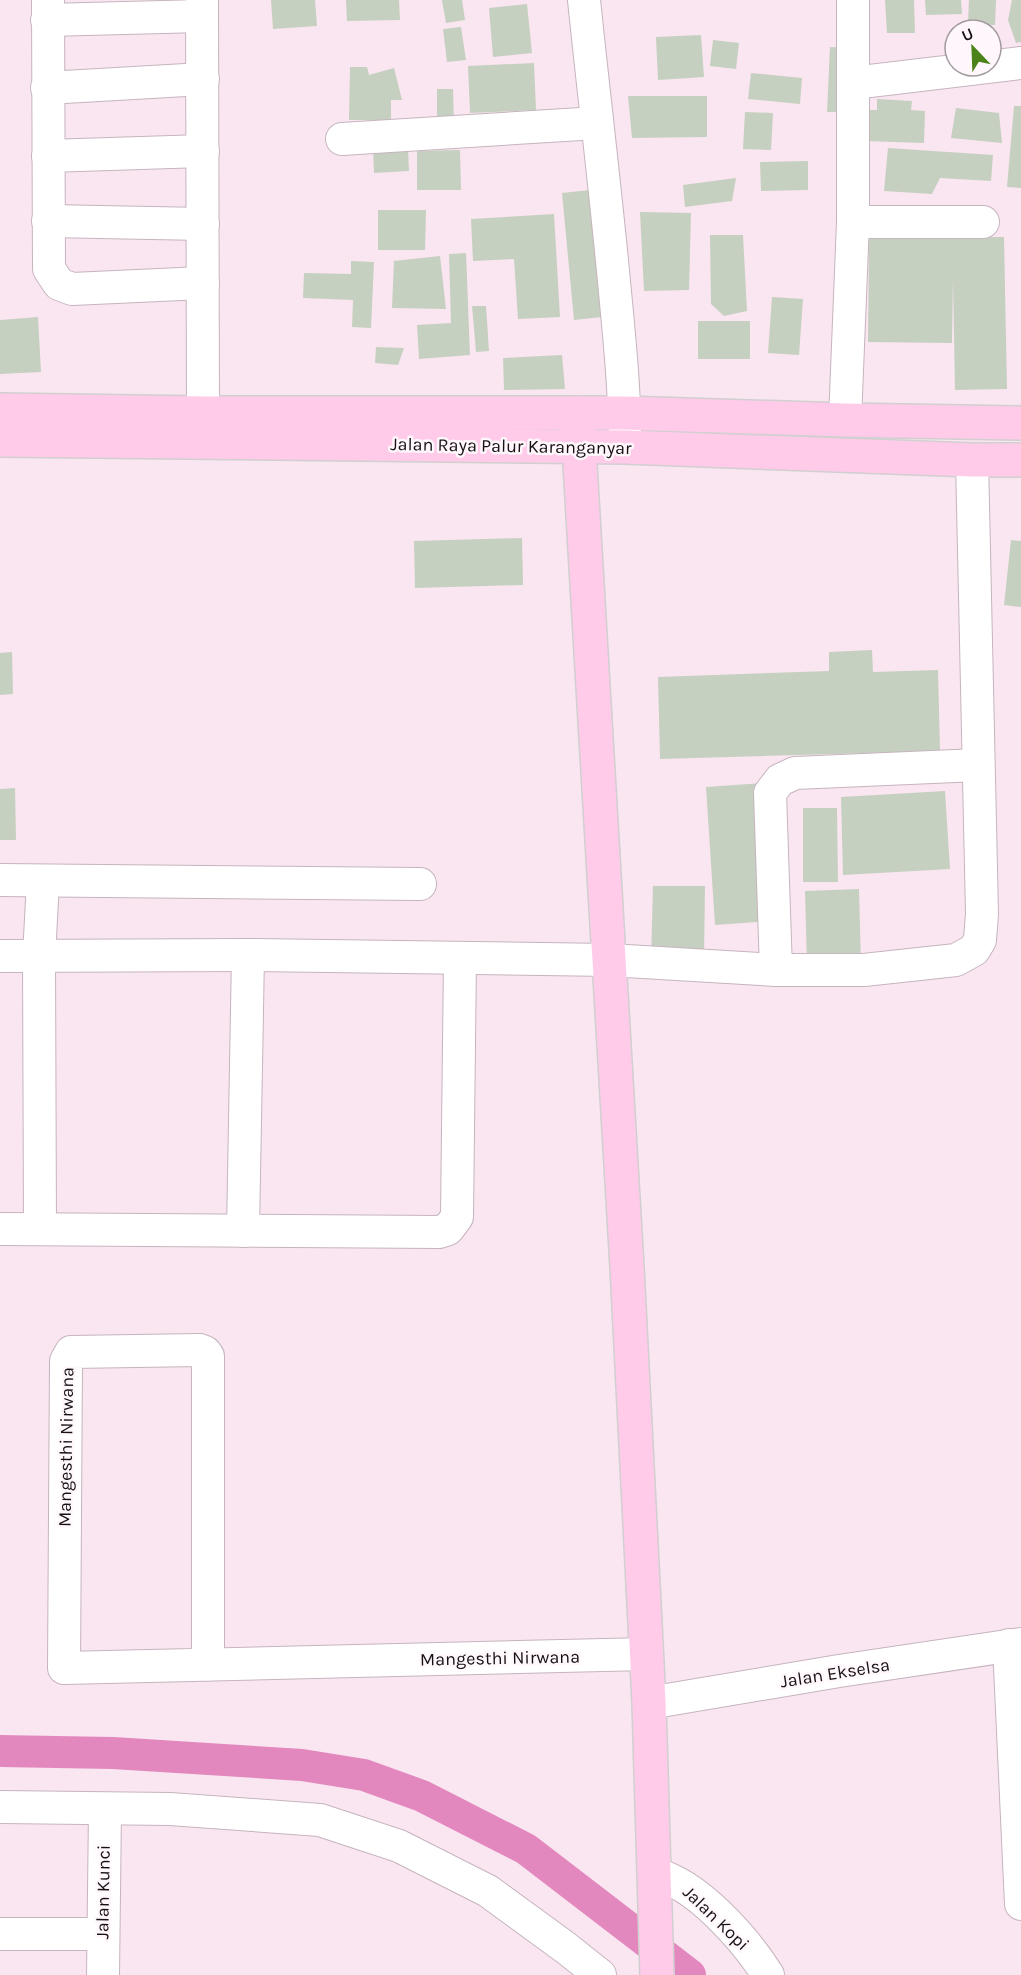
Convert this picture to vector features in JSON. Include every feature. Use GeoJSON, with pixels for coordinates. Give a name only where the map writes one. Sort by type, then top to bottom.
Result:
{"type":"FeatureCollection","features":[{"type":"Feature","properties":{"kind":"main road","name":"Jalan Raya Palur Karanganyar"},"geometry":{"type":"LineString","coordinates":[[0,410],[203,413],[625,413],[1021,423]]}},
{"type":"Feature","properties":{"kind":"main road"},"geometry":{"type":"LineString","coordinates":[[578,413],[647,1654],[657,1975]]}},
{"type":"Feature","properties":{"kind":"main road","name":"Jalan Raya Palur Karanganyar"},"geometry":{"type":"LineString","coordinates":[[0,440],[625,447],[1021,460]]}},
{"type":"Feature","properties":{"kind":"street"},"geometry":{"type":"LineString","coordinates":[[584,0],[606,189],[625,413],[625,447]]}},
{"type":"Feature","properties":{"kind":"street"},"geometry":{"type":"LineString","coordinates":[[845,420],[853,222],[853,0]]}},
{"type":"Feature","properties":{"kind":"street"},"geometry":{"type":"LineString","coordinates":[[203,283],[72,289],[59,284],[49,269],[48,10],[202,8],[203,80],[203,151],[203,224],[203,283],[203,413]]}},
{"type":"Feature","properties":{"kind":"street"},"geometry":{"type":"LineString","coordinates":[[853,83],[1021,63]]}},
{"type":"Feature","properties":{"kind":"street"},"geometry":{"type":"LineString","coordinates":[[47,88],[203,80]]}},
{"type":"Feature","properties":{"kind":"street"},"geometry":{"type":"LineString","coordinates":[[342,139],[597,123]]}},
{"type":"Feature","properties":{"kind":"street"},"geometry":{"type":"LineString","coordinates":[[48,156],[203,151]]}},
{"type":"Feature","properties":{"kind":"street"},"geometry":{"type":"LineString","coordinates":[[48,221],[203,224]]}},
{"type":"Feature","properties":{"kind":"street"},"geometry":{"type":"LineString","coordinates":[[853,222],[983,222]]}},
{"type":"Feature","properties":{"kind":"street"},"geometry":{"type":"LineString","coordinates":[[0,956],[248,955],[610,960],[776,970],[864,970],[956,960],[974,950],[980,940],[982,914],[972,460]]}},
{"type":"Feature","properties":{"kind":"street"},"geometry":{"type":"LineString","coordinates":[[776,970],[770,793],[780,780],[795,772],[978,765]]}},
{"type":"Feature","properties":{"kind":"street"},"geometry":{"type":"LineString","coordinates":[[0,880],[420,884]]}},
{"type":"Feature","properties":{"kind":"street"},"geometry":{"type":"LineString","coordinates":[[40,1229],[39,956],[43,882]]}},
{"type":"Feature","properties":{"kind":"street"},"geometry":{"type":"LineString","coordinates":[[243,1232],[248,955]]}},
{"type":"Feature","properties":{"kind":"street"},"geometry":{"type":"LineString","coordinates":[[0,1230],[439,1232],[448,1229],[457,1217],[460,958]]}},
{"type":"Feature","properties":{"kind":"street","name":"Mangesthi Nirwana"},"geometry":{"type":"LineString","coordinates":[[208,1665],[208,1356],[200,1350],[71,1353],[66,1361],[64,1668],[208,1665],[647,1654]]}},
{"type":"Feature","properties":{"kind":"street"},"geometry":{"type":"LineString","coordinates":[[1015,1645],[1021,1904]]}},
{"type":"Feature","properties":{"kind":"street","name":"Jalan Ekselsa"},"geometry":{"type":"LineString","coordinates":[[649,1703],[1015,1645]]}},
{"type":"Feature","properties":{"kind":"street"},"geometry":{"type":"LineString","coordinates":[[0,1807],[170,1809],[320,1820],[399,1846],[488,1891],[600,1975]]}},
{"type":"Feature","properties":{"kind":"street","name":"Jalan Kunci"},"geometry":{"type":"LineString","coordinates":[[103,1975],[105,1809]]}},
{"type":"Feature","properties":{"kind":"street","name":"Jalan Kopi"},"geometry":{"type":"LineString","coordinates":[[655,1878],[677,1881],[696,1894],[755,1955],[768,1975]]}},
{"type":"Feature","properties":{"kind":"street"},"geometry":{"type":"LineString","coordinates":[[0,1934],[103,1934]]}},
{"type":"Feature","properties":{"kind":"building"},"geometry":{"type":"Polygon","coordinates":[[[271,0],[315,0],[317,26],[273,29],[271,0]]]}},
{"type":"Feature","properties":{"kind":"building"},"geometry":{"type":"Polygon","coordinates":[[[346,0],[399,0],[400,20],[347,21],[346,0]]]}},
{"type":"Feature","properties":{"kind":"building"},"geometry":{"type":"Polygon","coordinates":[[[442,0],[462,0],[465,20],[446,23],[442,0]]]}},
{"type":"Feature","properties":{"kind":"building"},"geometry":{"type":"Polygon","coordinates":[[[885,0],[914,0],[915,33],[887,33],[885,0]]]}},
{"type":"Feature","properties":{"kind":"building"},"geometry":{"type":"Polygon","coordinates":[[[925,0],[961,0],[962,14],[926,15],[925,0]]]}},
{"type":"Feature","properties":{"kind":"building"},"geometry":{"type":"Polygon","coordinates":[[[969,0],[996,0],[995,18],[968,18],[969,0]]]}},
{"type":"Feature","properties":{"kind":"building"},"geometry":{"type":"Polygon","coordinates":[[[1012,0],[1021,0],[1021,42],[1016,43],[1008,20],[1012,0]]]}},
{"type":"Feature","properties":{"kind":"building"},"geometry":{"type":"Polygon","coordinates":[[[527,4],[532,53],[493,57],[489,8],[527,4]]]}},
{"type":"Feature","properties":{"kind":"building"},"geometry":{"type":"Polygon","coordinates":[[[461,27],[466,60],[447,62],[443,29],[461,27]]]}},
{"type":"Feature","properties":{"kind":"building"},"geometry":{"type":"Polygon","coordinates":[[[701,35],[704,77],[658,80],[656,37],[701,35]]]}},
{"type":"Feature","properties":{"kind":"building"},"geometry":{"type":"Polygon","coordinates":[[[713,40],[739,43],[736,69],[710,66],[713,40]]]}},
{"type":"Feature","properties":{"kind":"building"},"geometry":{"type":"Polygon","coordinates":[[[830,47],[852,48],[849,112],[827,112],[830,47]]]}},
{"type":"Feature","properties":{"kind":"building"},"geometry":{"type":"Polygon","coordinates":[[[534,63],[536,110],[470,113],[468,66],[534,63]]]}},
{"type":"Feature","properties":{"kind":"building"},"geometry":{"type":"Polygon","coordinates":[[[350,67],[367,67],[369,75],[394,68],[402,100],[391,100],[391,120],[349,120],[350,67]]]}},
{"type":"Feature","properties":{"kind":"building"},"geometry":{"type":"Polygon","coordinates":[[[751,73],[802,78],[800,104],[748,99],[751,73]]]}},
{"type":"Feature","properties":{"kind":"building"},"geometry":{"type":"Polygon","coordinates":[[[437,89],[453,89],[454,126],[437,127],[437,89]]]}},
{"type":"Feature","properties":{"kind":"building"},"geometry":{"type":"Polygon","coordinates":[[[628,96],[707,96],[707,137],[632,138],[628,96]]]}},
{"type":"Feature","properties":{"kind":"building"},"geometry":{"type":"Polygon","coordinates":[[[877,99],[912,101],[911,110],[925,111],[924,143],[865,141],[866,110],[877,110],[877,99]]]}},
{"type":"Feature","properties":{"kind":"building"},"geometry":{"type":"Polygon","coordinates":[[[1014,106],[1021,106],[1021,188],[1007,187],[1014,106]]]}},
{"type":"Feature","properties":{"kind":"building"},"geometry":{"type":"Polygon","coordinates":[[[956,108],[999,113],[1002,143],[951,138],[956,108]]]}},
{"type":"Feature","properties":{"kind":"building"},"geometry":{"type":"Polygon","coordinates":[[[745,112],[773,113],[771,150],[743,149],[745,112]]]}},
{"type":"Feature","properties":{"kind":"building"},"geometry":{"type":"Polygon","coordinates":[[[408,148],[409,171],[374,173],[373,150],[408,148]]]}},
{"type":"Feature","properties":{"kind":"building"},"geometry":{"type":"Polygon","coordinates":[[[888,148],[993,155],[991,181],[940,178],[932,194],[884,191],[888,148]]]}},
{"type":"Feature","properties":{"kind":"building"},"geometry":{"type":"Polygon","coordinates":[[[460,150],[461,190],[417,190],[417,151],[460,150]]]}},
{"type":"Feature","properties":{"kind":"building"},"geometry":{"type":"Polygon","coordinates":[[[808,161],[808,190],[761,191],[760,162],[808,161]]]}},
{"type":"Feature","properties":{"kind":"building"},"geometry":{"type":"Polygon","coordinates":[[[736,178],[732,201],[685,207],[683,185],[736,178]]]}},
{"type":"Feature","properties":{"kind":"building"},"geometry":{"type":"Polygon","coordinates":[[[599,189],[611,316],[574,320],[562,193],[599,189]]]}},
{"type":"Feature","properties":{"kind":"building"},"geometry":{"type":"Polygon","coordinates":[[[378,210],[426,210],[425,250],[378,250],[378,210]]]}},
{"type":"Feature","properties":{"kind":"building"},"geometry":{"type":"Polygon","coordinates":[[[640,212],[691,213],[689,290],[644,291],[640,212]]]}},
{"type":"Feature","properties":{"kind":"building"},"geometry":{"type":"Polygon","coordinates":[[[554,214],[560,317],[518,319],[514,259],[473,261],[471,219],[554,214]]]}},
{"type":"Feature","properties":{"kind":"building"},"geometry":{"type":"Polygon","coordinates":[[[710,235],[743,235],[747,311],[724,316],[711,304],[710,235]]]}},
{"type":"Feature","properties":{"kind":"building"},"geometry":{"type":"Polygon","coordinates":[[[1004,237],[1007,389],[955,390],[953,278],[952,343],[868,342],[869,238],[1004,237]]]}},
{"type":"Feature","properties":{"kind":"building"},"geometry":{"type":"Polygon","coordinates":[[[466,253],[470,355],[419,359],[417,325],[451,323],[449,254],[466,253]]]}},
{"type":"Feature","properties":{"kind":"building"},"geometry":{"type":"Polygon","coordinates":[[[440,256],[446,309],[392,308],[394,261],[440,256]]]}},
{"type":"Feature","properties":{"kind":"building"},"geometry":{"type":"Polygon","coordinates":[[[351,261],[374,262],[371,328],[352,327],[353,300],[303,298],[304,273],[351,274],[351,261]]]}},
{"type":"Feature","properties":{"kind":"building"},"geometry":{"type":"Polygon","coordinates":[[[772,297],[803,299],[799,355],[768,353],[772,297]]]}},
{"type":"Feature","properties":{"kind":"building"},"geometry":{"type":"Polygon","coordinates":[[[472,306],[486,306],[489,351],[476,352],[472,306]]]}},
{"type":"Feature","properties":{"kind":"building"},"geometry":{"type":"Polygon","coordinates":[[[38,317],[41,372],[0,374],[0,320],[38,317]]]}},
{"type":"Feature","properties":{"kind":"building"},"geometry":{"type":"Polygon","coordinates":[[[698,321],[750,321],[750,359],[698,359],[698,321]]]}},
{"type":"Feature","properties":{"kind":"building"},"geometry":{"type":"Polygon","coordinates":[[[376,347],[404,348],[398,365],[375,363],[376,347]]]}},
{"type":"Feature","properties":{"kind":"building"},"geometry":{"type":"Polygon","coordinates":[[[562,355],[565,389],[504,390],[503,358],[562,355]]]}},
{"type":"Feature","properties":{"kind":"building"},"geometry":{"type":"Polygon","coordinates":[[[522,538],[523,585],[415,588],[414,541],[522,538]]]}},
{"type":"Feature","properties":{"kind":"building"},"geometry":{"type":"Polygon","coordinates":[[[1011,540],[1021,541],[1021,607],[1004,605],[1011,540]]]}},
{"type":"Feature","properties":{"kind":"building"},"geometry":{"type":"Polygon","coordinates":[[[872,650],[873,672],[938,670],[940,751],[660,759],[658,677],[829,671],[829,652],[872,650]]]}},
{"type":"Feature","properties":{"kind":"building"},"geometry":{"type":"Polygon","coordinates":[[[12,652],[13,694],[0,695],[0,653],[12,652]]]}},
{"type":"Feature","properties":{"kind":"building"},"geometry":{"type":"Polygon","coordinates":[[[763,783],[772,921],[715,925],[706,787],[763,783]]]}},
{"type":"Feature","properties":{"kind":"building"},"geometry":{"type":"Polygon","coordinates":[[[15,788],[16,840],[0,840],[0,789],[15,788]]]}},
{"type":"Feature","properties":{"kind":"building"},"geometry":{"type":"Polygon","coordinates":[[[945,791],[950,869],[843,875],[841,797],[945,791]]]}},
{"type":"Feature","properties":{"kind":"building"},"geometry":{"type":"Polygon","coordinates":[[[803,808],[837,808],[838,882],[803,882],[803,808]]]}},
{"type":"Feature","properties":{"kind":"building"},"geometry":{"type":"Polygon","coordinates":[[[653,886],[705,886],[704,959],[651,959],[653,886]]]}},
{"type":"Feature","properties":{"kind":"building"},"geometry":{"type":"Polygon","coordinates":[[[859,889],[861,965],[807,966],[805,891],[859,889]]]}},
{"type":"Feature","properties":{"kind":"waterway"},"geometry":{"type":"LineString","coordinates":[[0,1751],[113,1753],[302,1765],[364,1775],[422,1796],[526,1849],[690,1975]]}}]}
